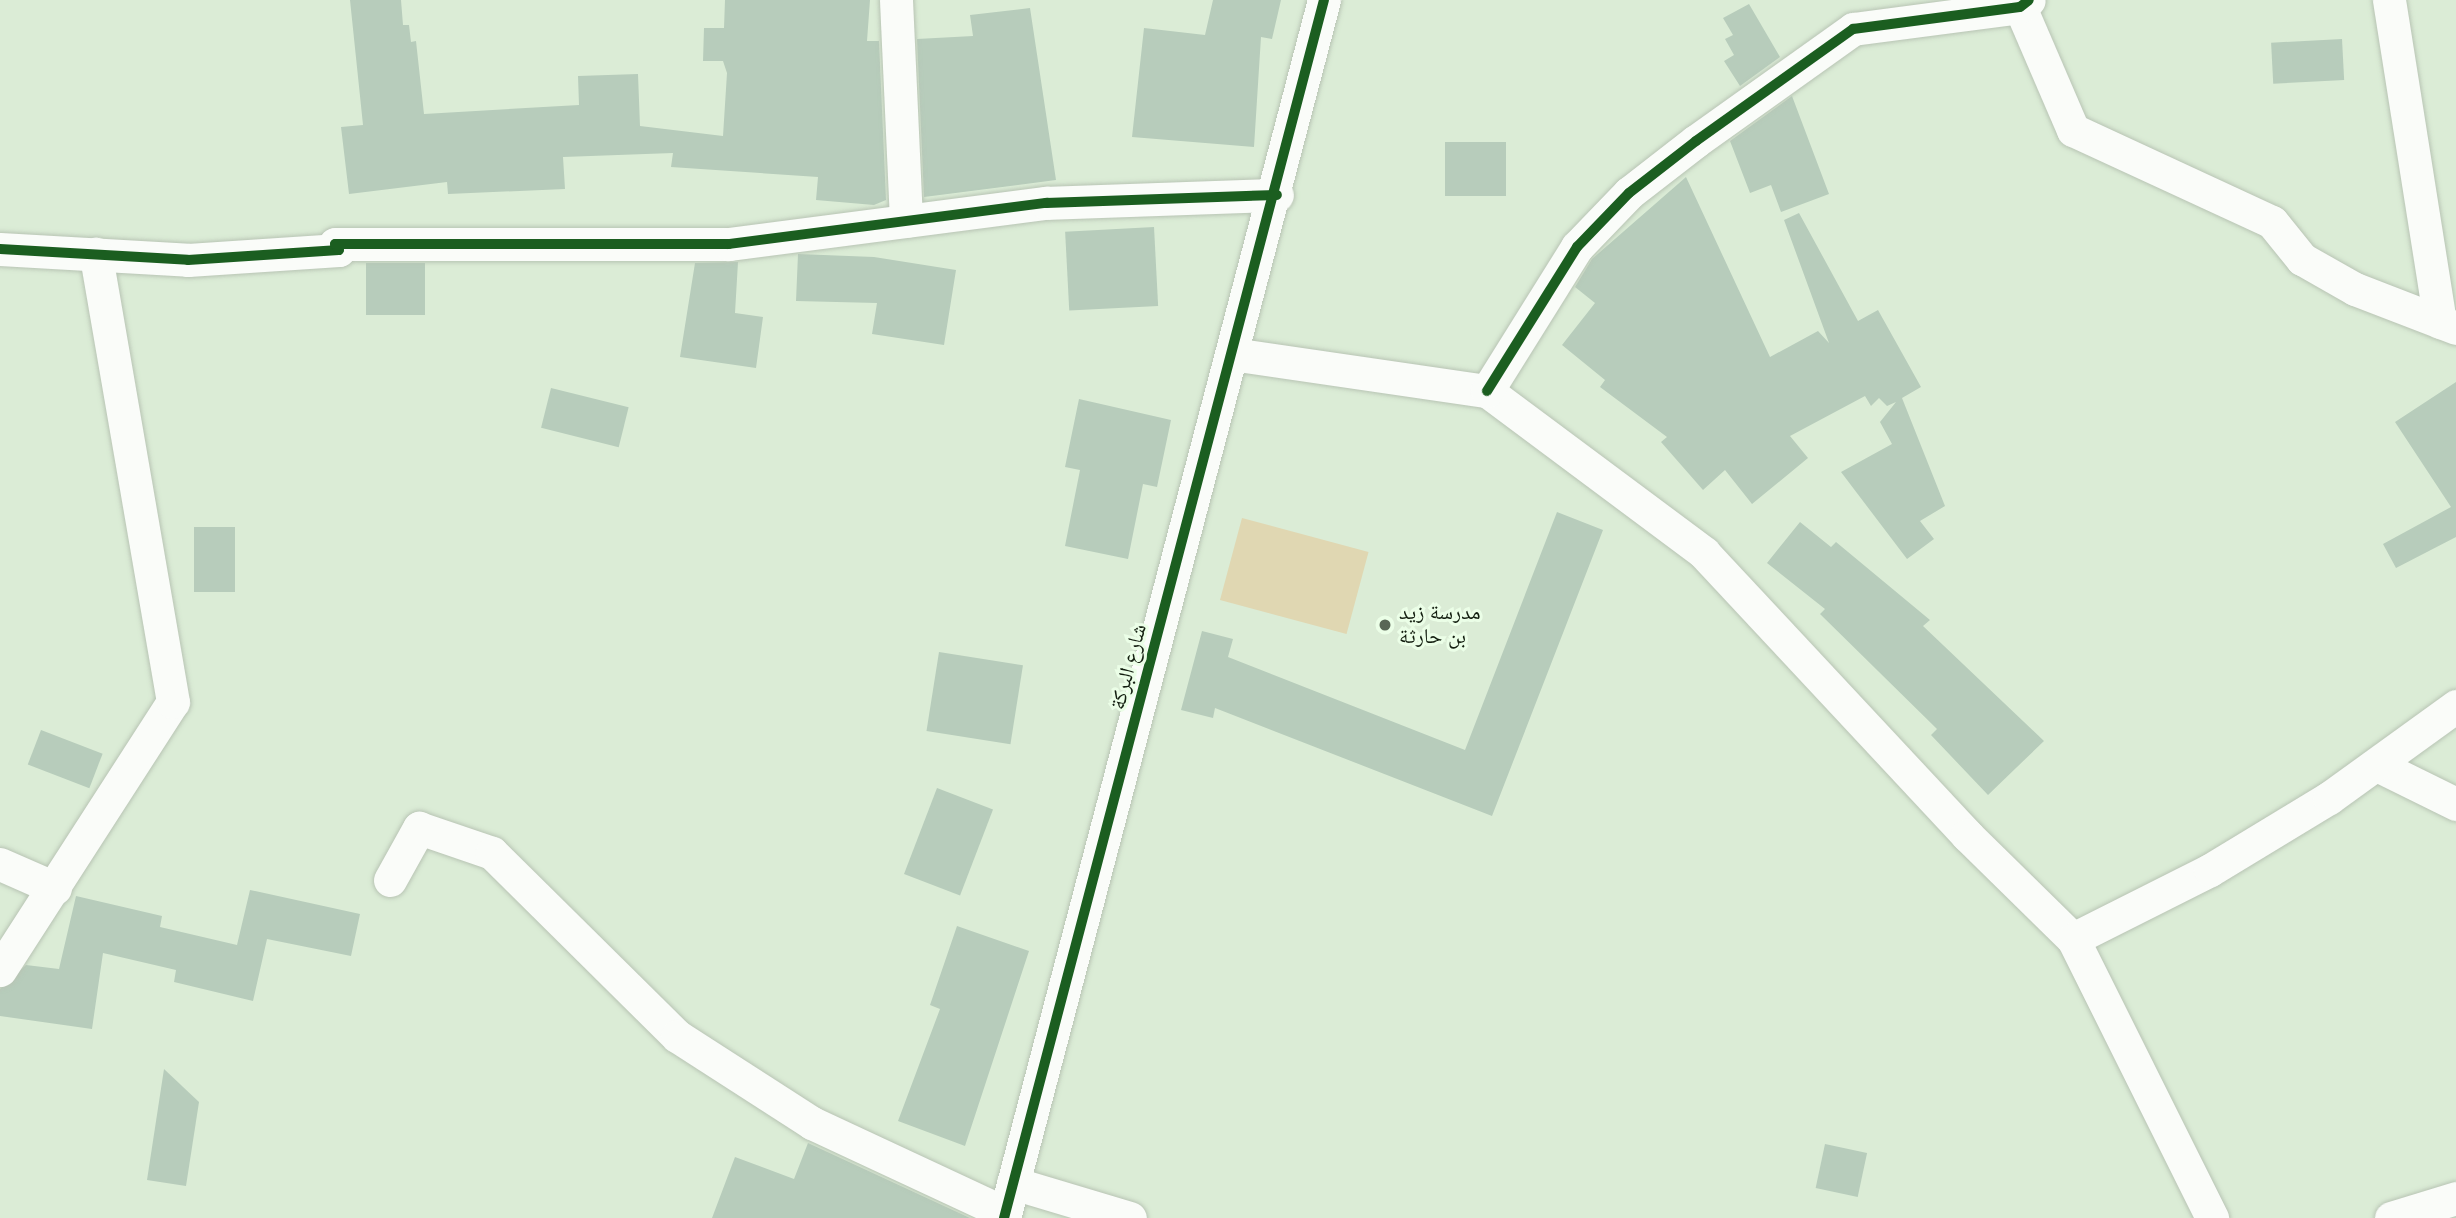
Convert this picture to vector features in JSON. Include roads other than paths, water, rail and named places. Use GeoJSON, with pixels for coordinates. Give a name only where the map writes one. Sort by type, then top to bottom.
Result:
{"type":"FeatureCollection","features":[{"type":"Feature","properties":{"kind":"street"},"geometry":{"type":"LineString","coordinates":[[896,0],[906,221]]}},
{"type":"Feature","properties":{"kind":"street","name":"شارع البركة"},"geometry":{"type":"LineString","coordinates":[[1007,1204],[1232,354],[1277,195],[1291,126],[1324,0]]}},
{"type":"Feature","properties":{"kind":"street"},"geometry":{"type":"LineString","coordinates":[[2389,0],[2448,325]]}},
{"type":"Feature","properties":{"kind":"street"},"geometry":{"type":"LineString","coordinates":[[1488,391],[1577,247],[1629,193],[1696,141],[1853,29],[2024,4],[2073,130],[2272,222],[2302,259],[2355,289],[2448,325]]}},
{"type":"Feature","properties":{"kind":"street"},"geometry":{"type":"LineString","coordinates":[[0,249],[188,260],[339,250],[335,244],[729,244],[1046,203],[1277,195]]}},
{"type":"Feature","properties":{"kind":"street"},"geometry":{"type":"LineString","coordinates":[[0,971],[173,702],[96,254]]}},
{"type":"Feature","properties":{"kind":"street"},"geometry":{"type":"LineString","coordinates":[[1232,354],[1488,391],[1704,553],[1967,835],[2073,939],[2212,1218]]}},
{"type":"Feature","properties":{"kind":"street"},"geometry":{"type":"LineString","coordinates":[[2073,939],[2210,870],[2377,765],[2456,706]]}},
{"type":"Feature","properties":{"kind":"street"},"geometry":{"type":"LineString","coordinates":[[2377,765],[2456,804]]}},
{"type":"Feature","properties":{"kind":"street"},"geometry":{"type":"LineString","coordinates":[[390,880],[419,828],[492,853],[677,1036],[812,1123],[1007,1204],[1129,1218]]}},
{"type":"Feature","properties":{"kind":"street"},"geometry":{"type":"LineString","coordinates":[[0,864],[55,888]]}},
{"type":"Feature","properties":{"kind":"street"},"geometry":{"type":"LineString","coordinates":[[2391,1218],[2456,1198]]}},
{"type":"Feature","properties":{"kind":"place","name":"مدرسة زيد بن حارثة"},"geometry":{"type":"Point","coordinates":[1385,625]}}]}
